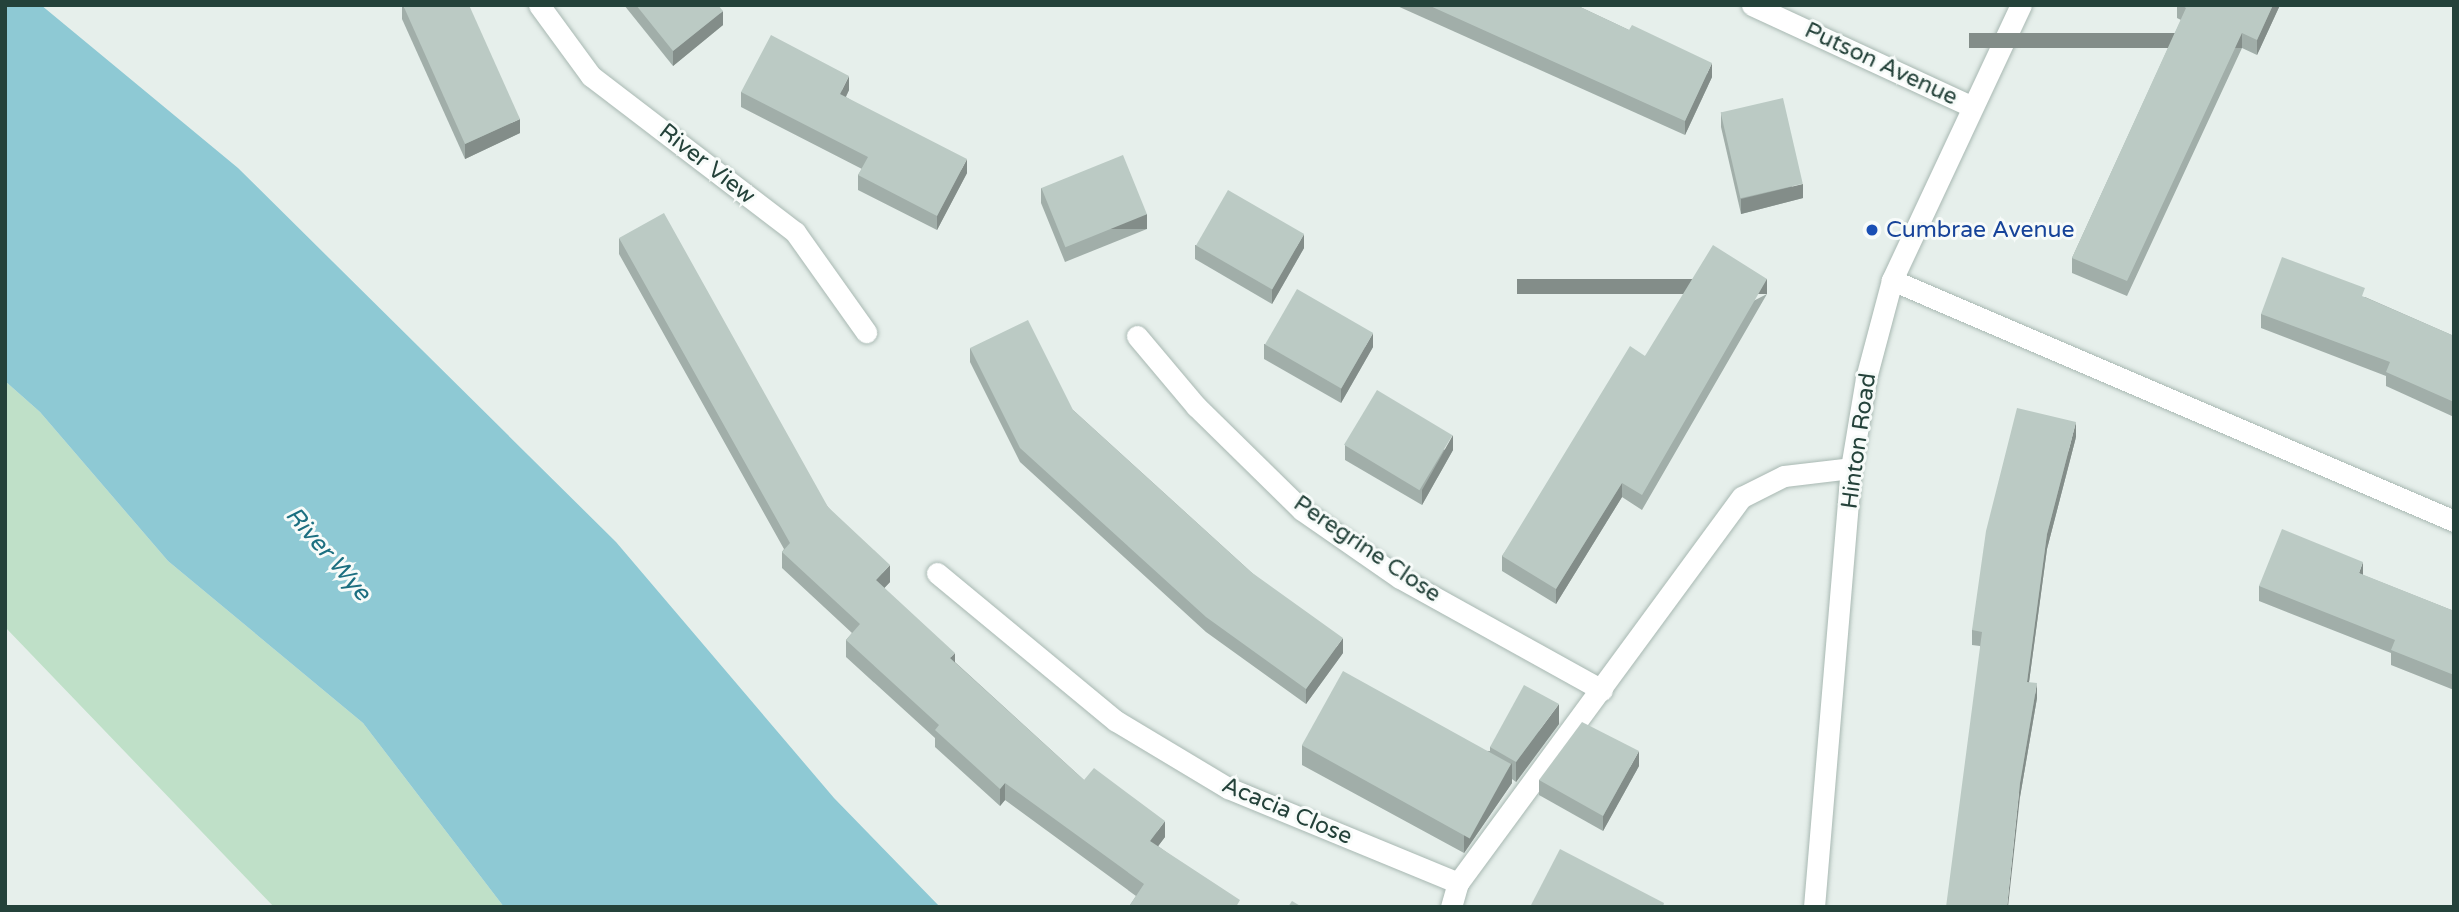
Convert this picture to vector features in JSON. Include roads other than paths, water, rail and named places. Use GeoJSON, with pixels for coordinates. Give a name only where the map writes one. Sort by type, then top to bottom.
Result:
{"type":"FeatureCollection","features":[{"type":"Feature","properties":{"kind":"street","name":"River View"},"geometry":{"type":"LineString","coordinates":[[538,5],[591,76],[795,232],[866,332]]}},
{"type":"Feature","properties":{"kind":"street","name":"Putson Avenue"},"geometry":{"type":"LineString","coordinates":[[1752,5],[1971,106]]}},
{"type":"Feature","properties":{"kind":"street","name":"Hinton Road"},"geometry":{"type":"LineString","coordinates":[[1814,907],[1851,468],[1866,378],[1892,281],[1971,106],[2021,5]]}},
{"type":"Feature","properties":{"kind":"street"},"geometry":{"type":"LineString","coordinates":[[1892,281],[2454,521]]}},
{"type":"Feature","properties":{"kind":"street","name":"Peregrine Close"},"geometry":{"type":"LineString","coordinates":[[1137,336],[1196,406],[1302,510],[1400,578],[1602,690]]}},
{"type":"Feature","properties":{"kind":"street"},"geometry":{"type":"LineString","coordinates":[[1451,907],[1458,883],[1742,497],[1784,476],[1851,468]]}},
{"type":"Feature","properties":{"kind":"street","name":"Acacia Close"},"geometry":{"type":"LineString","coordinates":[[937,573],[1116,721],[1228,789],[1458,883]]}},
{"type":"Feature","properties":{"kind":"water","name":"River Wye"},"geometry":{"type":"Polygon","coordinates":[[[5,5],[41,5],[238,168],[616,542],[834,798],[940,907],[504,907],[363,723],[168,561],[40,412],[5,381],[5,5]]]}},
{"type":"Feature","properties":{"kind":"place","name":"Cumbrae Avenue"},"geometry":{"type":"Point","coordinates":[1872,230]}}]}
